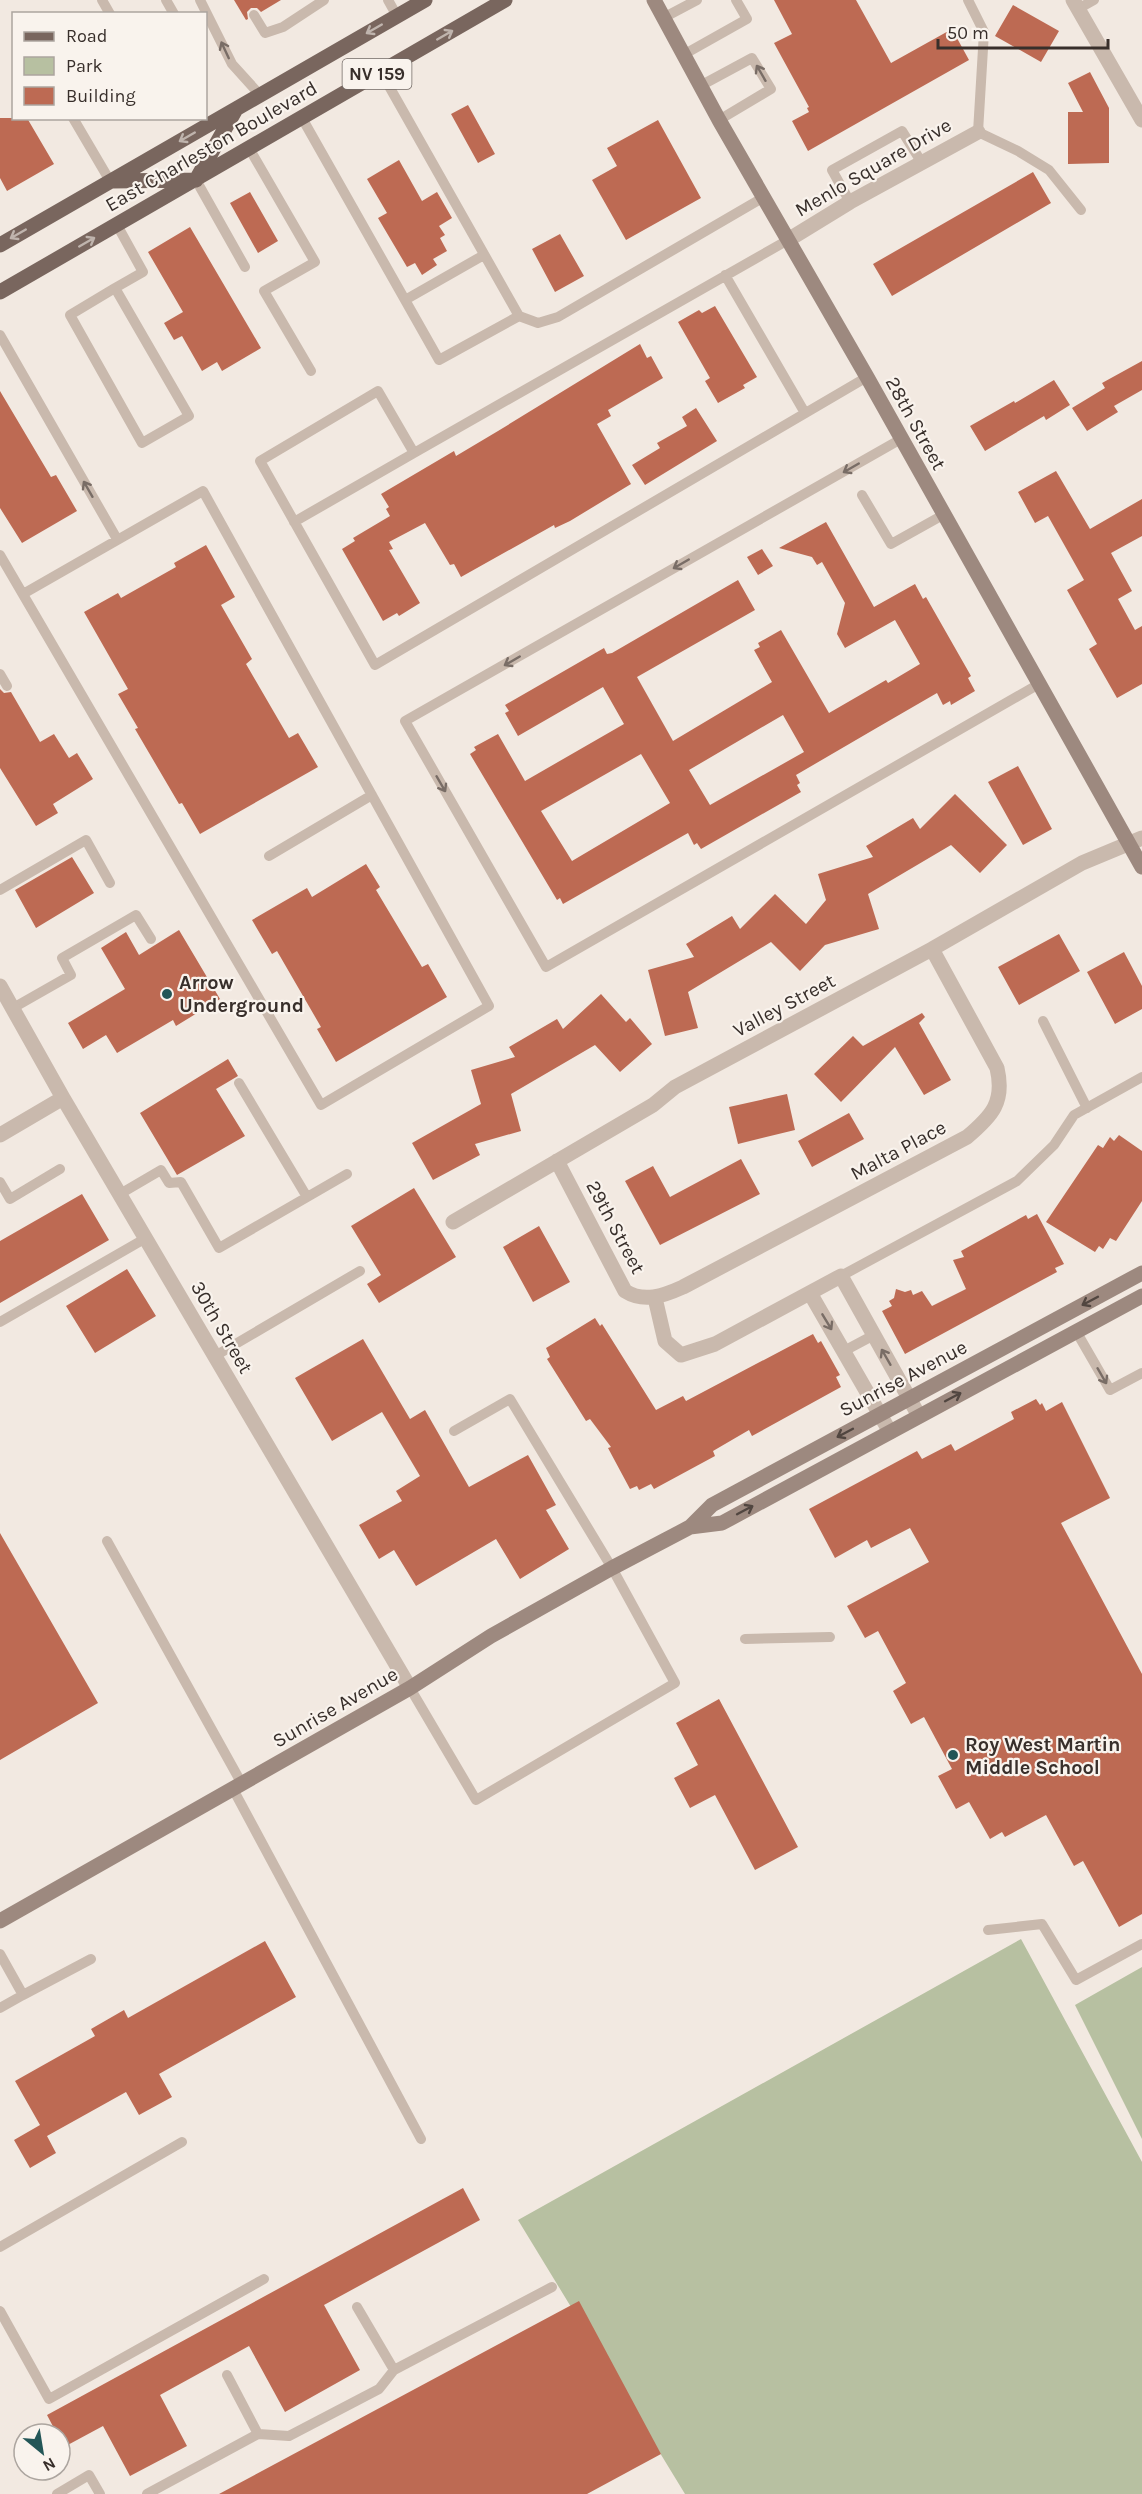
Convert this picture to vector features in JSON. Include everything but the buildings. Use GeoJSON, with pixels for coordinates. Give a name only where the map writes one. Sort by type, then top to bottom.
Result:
{"type":"FeatureCollection","features":[{"type":"Feature","properties":{"kind":"main road","name":"East Charleston Boulevard"},"geometry":{"type":"LineString","coordinates":[[207,120],[260,95],[425,0]]}},
{"type":"Feature","properties":{"kind":"main road","name":"East Charleston Boulevard"},"geometry":{"type":"LineString","coordinates":[[0,292],[505,0]]}},
{"type":"Feature","properties":{"kind":"main road"},"geometry":{"type":"LineString","coordinates":[[110,181],[196,180],[236,108]]}},
{"type":"Feature","properties":{"kind":"main road","name":"East Charleston Boulevard"},"geometry":{"type":"LineString","coordinates":[[0,245],[110,181],[206,120]]}},
{"type":"Feature","properties":{"kind":"street","name":"28th Street"},"geometry":{"type":"LineString","coordinates":[[654,0],[719,120],[867,377],[1039,684],[1135,840],[1142,867]]}},
{"type":"Feature","properties":{"kind":"street"},"geometry":{"type":"LineString","coordinates":[[1075,4],[1142,120]]}},
{"type":"Feature","properties":{"kind":"street","name":"Menlo Square Drive"},"geometry":{"type":"LineString","coordinates":[[788,240],[850,202],[978,132]]}},
{"type":"Feature","properties":{"kind":"street","name":"Valley Street"},"geometry":{"type":"LineString","coordinates":[[453,1222],[653,1105],[675,1088],[932,949],[1082,863],[1135,840]]}},
{"type":"Feature","properties":{"kind":"street","name":"Malta Place"},"geometry":{"type":"LineString","coordinates":[[656,1298],[683,1287],[967,1137],[982,1125],[994,1110],[1000,1097],[997,1068],[932,949]]}},
{"type":"Feature","properties":{"kind":"street","name":"30th Street"},"geometry":{"type":"LineString","coordinates":[[0,986],[63,1098],[410,1688]]}},
{"type":"Feature","properties":{"kind":"street"},"geometry":{"type":"LineString","coordinates":[[0,1135],[63,1098]]}},
{"type":"Feature","properties":{"kind":"street","name":"29th Street"},"geometry":{"type":"LineString","coordinates":[[557,1161],[625,1291],[634,1296],[656,1298]]}},
{"type":"Feature","properties":{"kind":"street","name":"Sunrise Avenue"},"geometry":{"type":"LineString","coordinates":[[0,1921],[410,1688],[491,1636],[690,1527],[712,1505],[1142,1274]]}},
{"type":"Feature","properties":{"kind":"street"},"geometry":{"type":"LineString","coordinates":[[656,1298],[665,1341],[681,1355],[715,1344],[841,1276],[919,1416]]}},
{"type":"Feature","properties":{"kind":"street"},"geometry":{"type":"LineString","coordinates":[[810,1293],[890,1432]]}},
{"type":"Feature","properties":{"kind":"street","name":"Sunrise Avenue"},"geometry":{"type":"LineString","coordinates":[[690,1527],[722,1523],[1142,1296]]}},
{"type":"Feature","properties":{"kind":"lane"},"geometry":{"type":"LineString","coordinates":[[254,15],[265,33],[283,27],[324,0]]}},
{"type":"Feature","properties":{"kind":"lane"},"geometry":{"type":"LineString","coordinates":[[388,0],[398,16]]}},
{"type":"Feature","properties":{"kind":"lane"},"geometry":{"type":"LineString","coordinates":[[663,18],[697,0]]}},
{"type":"Feature","properties":{"kind":"lane"},"geometry":{"type":"LineString","coordinates":[[683,55],[747,19],[736,0]]}},
{"type":"Feature","properties":{"kind":"lane"},"geometry":{"type":"LineString","coordinates":[[968,0],[984,32],[978,132],[1018,151],[1049,170],[1081,210]]}},
{"type":"Feature","properties":{"kind":"lane"},"geometry":{"type":"LineString","coordinates":[[1075,4],[1094,0]]}},
{"type":"Feature","properties":{"kind":"lane"},"geometry":{"type":"LineString","coordinates":[[207,14],[232,64],[260,95]]}},
{"type":"Feature","properties":{"kind":"lane"},"geometry":{"type":"LineString","coordinates":[[700,86],[752,58],[771,90],[719,120]]}},
{"type":"Feature","properties":{"kind":"lane"},"geometry":{"type":"LineString","coordinates":[[381,72],[519,316],[538,323],[558,317],[764,197]]}},
{"type":"Feature","properties":{"kind":"lane"},"geometry":{"type":"LineString","coordinates":[[302,118],[439,360],[519,316]]}},
{"type":"Feature","properties":{"kind":"lane"},"geometry":{"type":"LineString","coordinates":[[74,120],[110,181]]}},
{"type":"Feature","properties":{"kind":"lane"},"geometry":{"type":"LineString","coordinates":[[850,202],[832,170],[902,131],[922,163]]}},
{"type":"Feature","properties":{"kind":"lane"},"geometry":{"type":"LineString","coordinates":[[249,148],[315,262],[264,291],[310,371]]}},
{"type":"Feature","properties":{"kind":"lane"},"geometry":{"type":"LineString","coordinates":[[196,180],[245,267]]}},
{"type":"Feature","properties":{"kind":"lane"},"geometry":{"type":"LineString","coordinates":[[115,288],[189,416],[142,443],[70,315],[115,288],[143,272],[117,225]]}},
{"type":"Feature","properties":{"kind":"lane"},"geometry":{"type":"LineString","coordinates":[[294,522],[788,240]]}},
{"type":"Feature","properties":{"kind":"lane"},"geometry":{"type":"LineString","coordinates":[[405,300],[484,255]]}},
{"type":"Feature","properties":{"kind":"lane"},"geometry":{"type":"LineString","coordinates":[[725,275],[806,413]]}},
{"type":"Feature","properties":{"kind":"lane"},"geometry":{"type":"LineString","coordinates":[[0,335],[117,539]]}},
{"type":"Feature","properties":{"kind":"lane"},"geometry":{"type":"LineString","coordinates":[[414,453],[378,392],[260,461],[375,665],[867,377]]}},
{"type":"Feature","properties":{"kind":"lane"},"geometry":{"type":"LineString","coordinates":[[901,438],[405,722],[546,967],[1039,684]]}},
{"type":"Feature","properties":{"kind":"lane"},"geometry":{"type":"LineString","coordinates":[[0,555],[321,1105],[489,1006],[203,491],[23,594]]}},
{"type":"Feature","properties":{"kind":"lane"},"geometry":{"type":"LineString","coordinates":[[862,495],[891,544],[943,515]]}},
{"type":"Feature","properties":{"kind":"lane"},"geometry":{"type":"LineString","coordinates":[[0,674],[7,686]]}},
{"type":"Feature","properties":{"kind":"lane"},"geometry":{"type":"LineString","coordinates":[[269,856],[372,795]]}},
{"type":"Feature","properties":{"kind":"lane"},"geometry":{"type":"LineString","coordinates":[[0,890],[86,840],[111,883]]}},
{"type":"Feature","properties":{"kind":"lane"},"geometry":{"type":"LineString","coordinates":[[13,1008],[71,975],[62,958],[136,915],[151,939]]}},
{"type":"Feature","properties":{"kind":"lane"},"geometry":{"type":"LineString","coordinates":[[1043,1021],[1087,1108]]}},
{"type":"Feature","properties":{"kind":"lane"},"geometry":{"type":"LineString","coordinates":[[841,1276],[1017,1181],[1054,1145],[1074,1115],[1142,1077]]}},
{"type":"Feature","properties":{"kind":"lane"},"geometry":{"type":"LineString","coordinates":[[239,1083],[308,1197]]}},
{"type":"Feature","properties":{"kind":"lane"},"geometry":{"type":"LineString","coordinates":[[0,1182],[10,1199],[60,1169]]}},
{"type":"Feature","properties":{"kind":"lane"},"geometry":{"type":"LineString","coordinates":[[120,1194],[161,1170],[170,1183],[181,1182],[219,1248],[347,1174]]}},
{"type":"Feature","properties":{"kind":"lane"},"geometry":{"type":"LineString","coordinates":[[0,1322],[146,1238]]}},
{"type":"Feature","properties":{"kind":"lane"},"geometry":{"type":"LineString","coordinates":[[215,1356],[360,1271]]}},
{"type":"Feature","properties":{"kind":"lane"},"geometry":{"type":"LineString","coordinates":[[1076,1331],[1110,1390],[1142,1373]]}},
{"type":"Feature","properties":{"kind":"lane"},"geometry":{"type":"LineString","coordinates":[[844,1351],[874,1335]]}},
{"type":"Feature","properties":{"kind":"lane"},"geometry":{"type":"LineString","coordinates":[[410,1688],[476,1800],[675,1683],[612,1568],[510,1399],[454,1431]]}},
{"type":"Feature","properties":{"kind":"lane"},"geometry":{"type":"LineString","coordinates":[[106,1541],[421,2139]]}},
{"type":"Feature","properties":{"kind":"lane"},"geometry":{"type":"LineString","coordinates":[[745,1639],[830,1637]]}},
{"type":"Feature","properties":{"kind":"lane"},"geometry":{"type":"LineString","coordinates":[[988,1930],[1042,1924],[1076,1980],[1142,1944]]}},
{"type":"Feature","properties":{"kind":"lane"},"geometry":{"type":"LineString","coordinates":[[0,1954],[23,1995]]}},
{"type":"Feature","properties":{"kind":"lane"},"geometry":{"type":"LineString","coordinates":[[0,2008],[91,1959]]}},
{"type":"Feature","properties":{"kind":"lane"},"geometry":{"type":"LineString","coordinates":[[0,2247],[182,2142]]}},
{"type":"Feature","properties":{"kind":"lane"},"geometry":{"type":"LineString","coordinates":[[0,2311],[49,2399],[264,2279]]}},
{"type":"Feature","properties":{"kind":"lane"},"geometry":{"type":"LineString","coordinates":[[147,2494],[258,2434],[288,2436],[379,2389],[394,2370],[552,2287]]}},
{"type":"Feature","properties":{"kind":"lane"},"geometry":{"type":"LineString","coordinates":[[357,2307],[394,2370]]}},
{"type":"Feature","properties":{"kind":"lane"},"geometry":{"type":"LineString","coordinates":[[227,2376],[258,2434]]}},
{"type":"Feature","properties":{"kind":"lane"},"geometry":{"type":"LineString","coordinates":[[57,2494],[89,2475],[100,2494]]}},
{"type":"Feature","properties":{"kind":"green space"},"geometry":{"type":"Polygon","coordinates":[[[1021,1939],[1142,2162],[1142,2494],[685,2494],[518,2220],[1021,1939]]]}},
{"type":"Feature","properties":{"kind":"green space"},"geometry":{"type":"Polygon","coordinates":[[[1142,1967],[1142,2139],[1075,2005],[1142,1967]]]}},
{"type":"Feature","properties":{"kind":"place","name":"Arrow Underground"},"geometry":{"type":"Point","coordinates":[167,994]}},
{"type":"Feature","properties":{"kind":"place","name":"Roy West Martin Middle School"},"geometry":{"type":"Point","coordinates":[953,1755]}}]}
